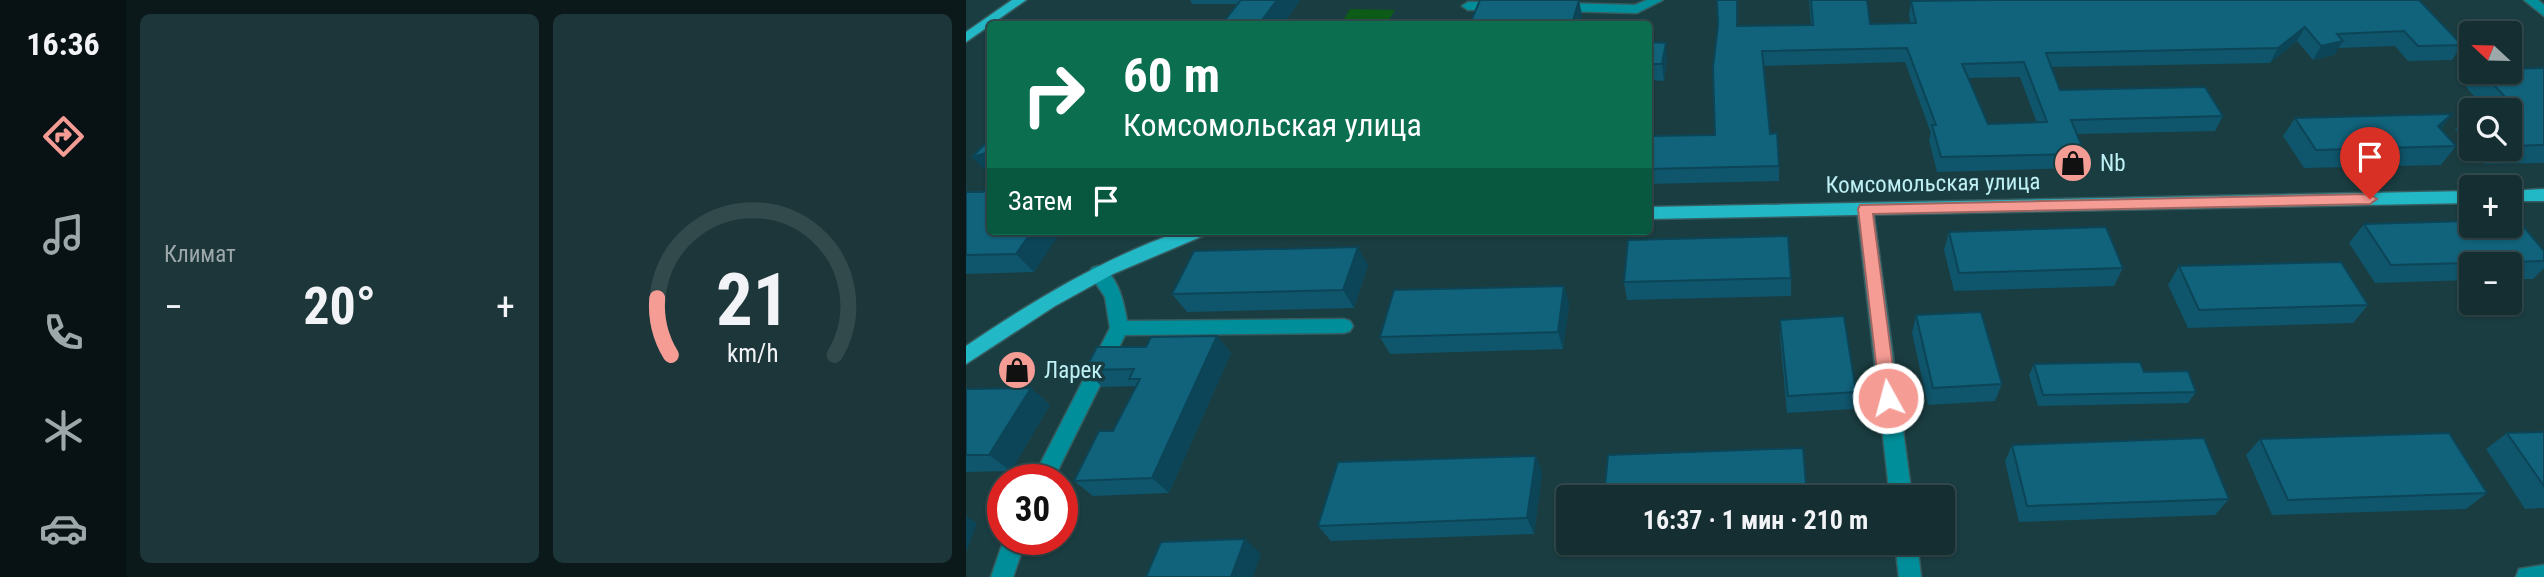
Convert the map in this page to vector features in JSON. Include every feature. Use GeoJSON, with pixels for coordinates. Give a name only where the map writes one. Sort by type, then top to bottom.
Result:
{"type":"FeatureCollection","features":[{"type":"Feature","properties":{"kind":"main road"},"geometry":{"type":"LineString","coordinates":[[990,21],[1020,0]]}},
{"type":"Feature","properties":{"kind":"main road"},"geometry":{"type":"LineString","coordinates":[[966,38],[987,23]]}},
{"type":"Feature","properties":{"kind":"main road"},"geometry":{"type":"LineString","coordinates":[[2522,196],[2544,195]]}},
{"type":"Feature","properties":{"kind":"main road","name":"Комсомольская улица"},"geometry":{"type":"LineString","coordinates":[[1652,213],[2459,197]]}},
{"type":"Feature","properties":{"kind":"main road"},"geometry":{"type":"LineString","coordinates":[[966,356],[1028,313],[1098,273],[1187,235]]}},
{"type":"Feature","properties":{"kind":"street"},"geometry":{"type":"LineString","coordinates":[[1546,7],[1637,9],[1657,0]]}},
{"type":"Feature","properties":{"kind":"street"},"geometry":{"type":"LineString","coordinates":[[2530,0],[2544,12]]}},
{"type":"Feature","properties":{"kind":"street"},"geometry":{"type":"LineString","coordinates":[[1468,6],[1506,3]]}},
{"type":"Feature","properties":{"kind":"street"},"geometry":{"type":"LineString","coordinates":[[1865,209],[1899,485]]}},
{"type":"Feature","properties":{"kind":"street"},"geometry":{"type":"LineString","coordinates":[[1050,464],[1119,328],[1114,296],[1098,273]]}},
{"type":"Feature","properties":{"kind":"street"},"geometry":{"type":"LineString","coordinates":[[1119,328],[1344,326]]}},
{"type":"Feature","properties":{"kind":"street"},"geometry":{"type":"LineString","coordinates":[[1002,577],[1010,555]]}},
{"type":"Feature","properties":{"kind":"street"},"geometry":{"type":"LineString","coordinates":[[1907,555],[1910,577]]}},
{"type":"Feature","properties":{"kind":"street"},"geometry":{"type":"LineString","coordinates":[[2527,577],[2544,576]]}},
{"type":"Feature","properties":{"kind":"green space"},"geometry":{"type":"Polygon","coordinates":[[[1350,9],[1395,10],[1388,21],[1343,21],[1350,9]]]}},
{"type":"Feature","properties":{"kind":"building"},"geometry":{"type":"Polygon","coordinates":[[[1241,0],[1277,0],[1261,21],[1224,21],[1241,0]]]}},
{"type":"Feature","properties":{"kind":"building"},"geometry":{"type":"Polygon","coordinates":[[[1480,0],[1579,0],[1573,21],[1471,21],[1480,0]]]}},
{"type":"Feature","properties":{"kind":"building"},"geometry":{"type":"Polygon","coordinates":[[[1717,0],[1737,0],[1737,26],[1813,25],[1811,0],[1867,0],[1870,24],[1916,23],[1911,1],[2419,0],[2459,42],[2459,45],[2418,46],[2404,31],[2337,34],[2343,41],[2321,46],[2305,27],[2278,48],[2046,53],[2060,90],[2205,87],[2223,116],[2071,120],[2085,154],[1941,157],[1932,125],[1936,125],[1907,48],[1762,51],[1770,134],[1777,133],[1779,166],[1652,169],[1652,136],[1715,135],[1713,68],[1718,25],[1717,0]],[[2024,62],[1962,64],[1988,124],[2047,122],[2024,62]]]}},
{"type":"Feature","properties":{"kind":"building"},"geometry":{"type":"Polygon","coordinates":[[[1652,42],[1666,43],[1662,64],[1652,64],[1652,42]]]}},
{"type":"Feature","properties":{"kind":"building"},"geometry":{"type":"Polygon","coordinates":[[[2544,68],[2544,145],[2522,146],[2522,98],[2506,98],[2493,84],[2522,84],[2522,69],[2544,68]]]}},
{"type":"Feature","properties":{"kind":"building"},"geometry":{"type":"Polygon","coordinates":[[[2452,114],[2438,126],[2456,146],[2316,150],[2295,118],[2452,114]]]}},
{"type":"Feature","properties":{"kind":"building"},"geometry":{"type":"Polygon","coordinates":[[[987,142],[987,153],[972,157],[987,142]]]}},
{"type":"Feature","properties":{"kind":"building"},"geometry":{"type":"Polygon","coordinates":[[[987,187],[987,235],[1029,235],[1016,254],[966,255],[966,192],[983,192],[987,187]]]}},
{"type":"Feature","properties":{"kind":"building"},"geometry":{"type":"Polygon","coordinates":[[[2459,221],[2459,238],[2522,238],[2522,225],[2544,251],[2544,261],[2522,262],[2522,252],[2459,252],[2459,263],[2391,265],[2364,224],[2459,221]]]}},
{"type":"Feature","properties":{"kind":"building"},"geometry":{"type":"Polygon","coordinates":[[[2106,227],[2123,268],[1959,273],[1949,232],[2106,227]]]}},
{"type":"Feature","properties":{"kind":"building"},"geometry":{"type":"Polygon","coordinates":[[[1788,236],[1791,278],[1624,282],[1628,240],[1788,236]]]}},
{"type":"Feature","properties":{"kind":"building"},"geometry":{"type":"Polygon","coordinates":[[[1358,247],[1343,290],[1172,294],[1194,251],[1358,247]]]}},
{"type":"Feature","properties":{"kind":"building"},"geometry":{"type":"Polygon","coordinates":[[[2341,262],[2368,305],[2199,310],[2179,266],[2341,262]]]}},
{"type":"Feature","properties":{"kind":"building"},"geometry":{"type":"Polygon","coordinates":[[[1564,286],[1558,332],[1380,337],[1394,290],[1564,286]]]}},
{"type":"Feature","properties":{"kind":"building"},"geometry":{"type":"Polygon","coordinates":[[[1981,312],[2002,384],[1933,388],[1916,315],[1981,312]]]}},
{"type":"Feature","properties":{"kind":"building"},"geometry":{"type":"Polygon","coordinates":[[[1844,316],[1856,392],[1788,396],[1780,320],[1844,316]]]}},
{"type":"Feature","properties":{"kind":"building"},"geometry":{"type":"Polygon","coordinates":[[[1217,336],[1152,478],[1078,481],[1078,473],[1099,431],[1113,431],[1140,379],[1129,379],[1134,369],[1085,370],[1097,347],[1146,347],[1151,337],[1217,336]]]}},
{"type":"Feature","properties":{"kind":"building"},"geometry":{"type":"Polygon","coordinates":[[[2140,362],[2144,372],[2188,371],[2196,392],[2043,395],[2034,364],[2140,362]]]}},
{"type":"Feature","properties":{"kind":"building"},"geometry":{"type":"Polygon","coordinates":[[[1031,388],[989,455],[966,455],[966,389],[1031,388]]]}},
{"type":"Feature","properties":{"kind":"building"},"geometry":{"type":"Polygon","coordinates":[[[2544,432],[2544,486],[2507,433],[2544,432]]]}},
{"type":"Feature","properties":{"kind":"building"},"geometry":{"type":"Polygon","coordinates":[[[2449,433],[2487,493],[2288,500],[2260,439],[2449,433]]]}},
{"type":"Feature","properties":{"kind":"building"},"geometry":{"type":"Polygon","coordinates":[[[2204,438],[2229,499],[2027,506],[2012,445],[2204,438]]]}},
{"type":"Feature","properties":{"kind":"building"},"geometry":{"type":"Polygon","coordinates":[[[1803,448],[1806,485],[1605,485],[1608,455],[1803,448]]]}},
{"type":"Feature","properties":{"kind":"building"},"geometry":{"type":"Polygon","coordinates":[[[1536,456],[1527,518],[1318,526],[1338,462],[1536,456]]]}},
{"type":"Feature","properties":{"kind":"building"},"geometry":{"type":"Polygon","coordinates":[[[1245,539],[1231,577],[1146,577],[1161,542],[1245,539]]]}},
{"type":"Feature","properties":{"kind":"place","name":"Nb"},"geometry":{"type":"Point","coordinates":[2073,163]}},
{"type":"Feature","properties":{"kind":"place","name":"Ларек"},"geometry":{"type":"Point","coordinates":[1017,370]}},
{"type":"Feature","properties":{"kind":"route"},"geometry":{"type":"LineString","coordinates":[[1888,398],[1865,209],[2370,199]]}}]}
